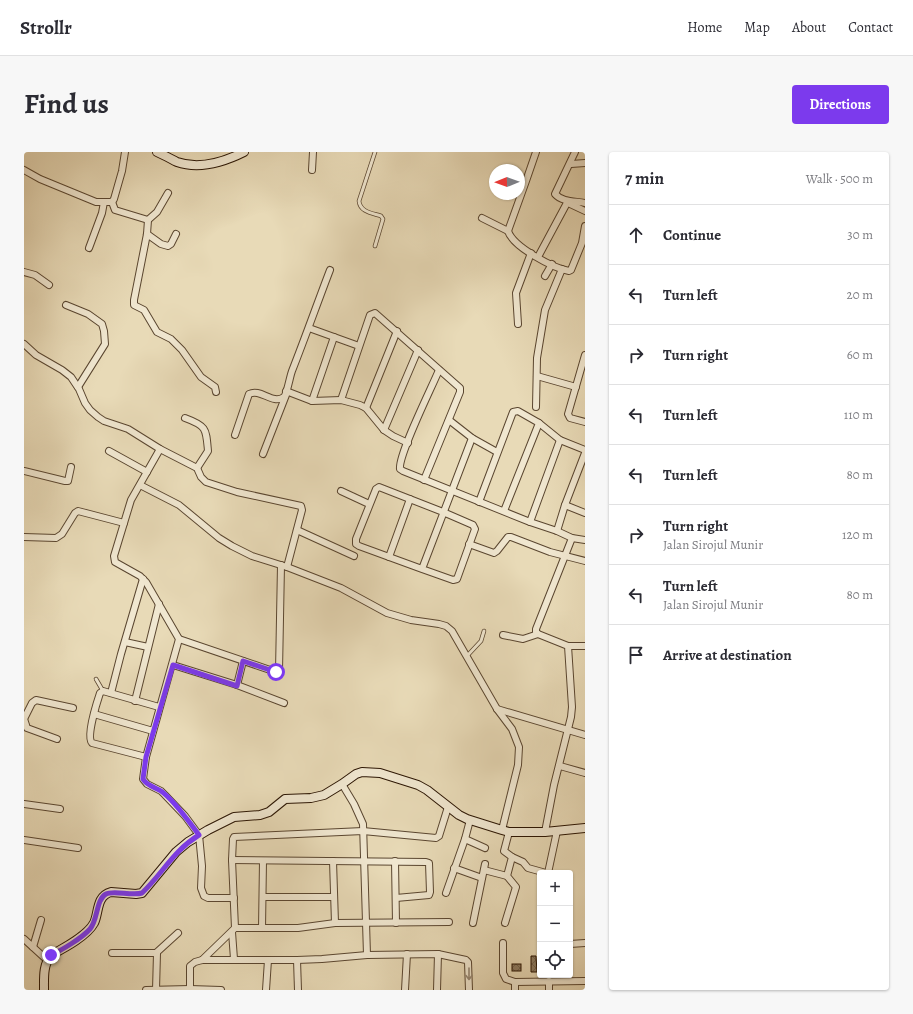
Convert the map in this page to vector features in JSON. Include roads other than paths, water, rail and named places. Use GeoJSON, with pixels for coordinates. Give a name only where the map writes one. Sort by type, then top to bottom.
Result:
{"type":"FeatureCollection","features":[{"type":"Feature","properties":{"kind":"street"},"geometry":{"type":"LineString","coordinates":[[125,152],[122,171],[112,202],[115,210],[148,220]]}},
{"type":"Feature","properties":{"kind":"street"},"geometry":{"type":"LineString","coordinates":[[157,152],[178,162],[195,165],[208,165],[222,162],[244,152]]}},
{"type":"Feature","properties":{"kind":"street"},"geometry":{"type":"LineString","coordinates":[[312,170],[313,152]]}},
{"type":"Feature","properties":{"kind":"street"},"geometry":{"type":"LineString","coordinates":[[508,231],[536,152]]}},
{"type":"Feature","properties":{"kind":"street"},"geometry":{"type":"LineString","coordinates":[[575,152],[556,196],[585,211]]}},
{"type":"Feature","properties":{"kind":"street"},"geometry":{"type":"LineString","coordinates":[[570,164],[585,163]]}},
{"type":"Feature","properties":{"kind":"street"},"geometry":{"type":"LineString","coordinates":[[24,170],[40,179],[96,202],[112,202]]}},
{"type":"Feature","properties":{"kind":"street"},"geometry":{"type":"LineString","coordinates":[[168,193],[157,212],[148,220],[134,305],[144,310],[157,332],[171,339],[182,350],[201,376],[215,387],[216,392]]}},
{"type":"Feature","properties":{"kind":"street"},"geometry":{"type":"LineString","coordinates":[[567,201],[585,203]]}},
{"type":"Feature","properties":{"kind":"street"},"geometry":{"type":"LineString","coordinates":[[538,257],[567,201]]}},
{"type":"Feature","properties":{"kind":"street"},"geometry":{"type":"LineString","coordinates":[[89,248],[102,213],[104,202]]}},
{"type":"Feature","properties":{"kind":"street"},"geometry":{"type":"LineString","coordinates":[[482,218],[508,231],[513,240],[531,253],[568,271],[571,270],[582,243],[585,226]]}},
{"type":"Feature","properties":{"kind":"street"},"geometry":{"type":"LineString","coordinates":[[146,234],[161,244],[168,246],[171,244],[176,234]]}},
{"type":"Feature","properties":{"kind":"street"},"geometry":{"type":"LineString","coordinates":[[518,324],[516,293],[531,253]]}},
{"type":"Feature","properties":{"kind":"street"},"geometry":{"type":"LineString","coordinates":[[545,276],[552,264]]}},
{"type":"Feature","properties":{"kind":"street"},"geometry":{"type":"LineString","coordinates":[[536,407],[537,358],[545,310],[562,269]]}},
{"type":"Feature","properties":{"kind":"street"},"geometry":{"type":"LineString","coordinates":[[262,454],[286,393],[290,376],[330,270]]}},
{"type":"Feature","properties":{"kind":"street"},"geometry":{"type":"LineString","coordinates":[[24,272],[35,275],[49,285]]}},
{"type":"Feature","properties":{"kind":"street"},"geometry":{"type":"LineString","coordinates":[[66,305],[88,314],[102,324],[106,339],[78,388]]}},
{"type":"Feature","properties":{"kind":"street"},"geometry":{"type":"LineString","coordinates":[[341,400],[370,315],[375,312],[458,386],[460,390],[424,480]]}},
{"type":"Feature","properties":{"kind":"street"},"geometry":{"type":"LineString","coordinates":[[309,328],[359,346]]}},
{"type":"Feature","properties":{"kind":"street"},"geometry":{"type":"LineString","coordinates":[[366,408],[397,332]]}},
{"type":"Feature","properties":{"kind":"street"},"geometry":{"type":"LineString","coordinates":[[312,400],[334,337]]}},
{"type":"Feature","properties":{"kind":"street"},"geometry":{"type":"LineString","coordinates":[[24,344],[36,355],[71,377],[90,410],[98,417],[104,421],[128,429],[160,449],[197,468],[201,477],[206,482],[237,492],[301,506],[302,510],[297,530],[284,566],[280,669],[276,672],[179,639],[144,579],[115,562],[114,556],[131,500],[160,449]]}},
{"type":"Feature","properties":{"kind":"street"},"geometry":{"type":"LineString","coordinates":[[384,430],[418,350]]}},
{"type":"Feature","properties":{"kind":"street"},"geometry":{"type":"LineString","coordinates":[[585,355],[568,416],[585,422]]}},
{"type":"Feature","properties":{"kind":"street"},"geometry":{"type":"LineString","coordinates":[[439,370],[408,443],[400,464],[400,469],[530,522],[557,531],[572,538],[585,540]]}},
{"type":"Feature","properties":{"kind":"street"},"geometry":{"type":"LineString","coordinates":[[537,376],[576,387]]}},
{"type":"Feature","properties":{"kind":"street"},"geometry":{"type":"LineString","coordinates":[[235,435],[249,394],[257,392],[275,399],[283,397],[286,393]]}},
{"type":"Feature","properties":{"kind":"street"},"geometry":{"type":"LineString","coordinates":[[286,393],[312,400],[341,400],[366,408],[384,430],[408,443]]}},
{"type":"Feature","properties":{"kind":"street"},"geometry":{"type":"LineString","coordinates":[[479,502],[514,411],[518,411],[539,422],[560,440],[585,451],[557,531]]}},
{"type":"Feature","properties":{"kind":"street"},"geometry":{"type":"LineString","coordinates":[[184,418],[200,424],[204,428],[207,436],[208,451],[197,468]]}},
{"type":"Feature","properties":{"kind":"street"},"geometry":{"type":"LineString","coordinates":[[449,420],[472,438],[497,452]]}},
{"type":"Feature","properties":{"kind":"street"},"geometry":{"type":"LineString","coordinates":[[504,511],[539,422]]}},
{"type":"Feature","properties":{"kind":"street"},"geometry":{"type":"LineString","coordinates":[[422,569],[472,438]]}},
{"type":"Feature","properties":{"kind":"street"},"geometry":{"type":"LineString","coordinates":[[530,522],[560,440]]}},
{"type":"Feature","properties":{"kind":"street"},"geometry":{"type":"LineString","coordinates":[[109,451],[147,472]]}},
{"type":"Feature","properties":{"kind":"street"},"geometry":{"type":"LineString","coordinates":[[24,471],[65,481],[68,480],[71,467]]}},
{"type":"Feature","properties":{"kind":"street"},"geometry":{"type":"LineString","coordinates":[[140,485],[179,505],[219,538],[252,556],[284,566],[341,588],[387,613],[410,620],[439,624],[446,626],[452,631],[476,674],[512,729],[519,747],[505,831],[504,851],[522,862],[528,868],[537,870]]}},
{"type":"Feature","properties":{"kind":"street"},"geometry":{"type":"LineString","coordinates":[[379,487],[473,525],[474,529],[458,577],[455,580],[356,544],[356,539],[369,504],[376,489],[379,487]]}},
{"type":"Feature","properties":{"kind":"street"},"geometry":{"type":"LineString","coordinates":[[341,491],[369,504]]}},
{"type":"Feature","properties":{"kind":"street"},"geometry":{"type":"LineString","coordinates":[[389,557],[410,499]]}},
{"type":"Feature","properties":{"kind":"street"},"geometry":{"type":"LineString","coordinates":[[565,505],[585,513]]}},
{"type":"Feature","properties":{"kind":"street"},"geometry":{"type":"LineString","coordinates":[[24,537],[56,538],[62,534],[75,513],[78,511],[124,523]]}},
{"type":"Feature","properties":{"kind":"street"},"geometry":{"type":"LineString","coordinates":[[297,530],[354,556]]}},
{"type":"Feature","properties":{"kind":"street"},"geometry":{"type":"LineString","coordinates":[[469,544],[494,552],[497,551],[508,537],[511,537],[585,561]]}},
{"type":"Feature","properties":{"kind":"street"},"geometry":{"type":"LineString","coordinates":[[538,634],[536,633],[536,629],[572,538]]}},
{"type":"Feature","properties":{"kind":"street"},"geometry":{"type":"LineString","coordinates":[[111,693],[144,579]]}},
{"type":"Feature","properties":{"kind":"street"},"geometry":{"type":"LineString","coordinates":[[136,701],[159,604]]}},
{"type":"Feature","properties":{"kind":"street"},"geometry":{"type":"LineString","coordinates":[[503,635],[523,639],[538,634],[568,646],[585,646]]}},
{"type":"Feature","properties":{"kind":"street"},"geometry":{"type":"LineString","coordinates":[[179,639],[173,665],[146,757],[143,776],[144,781],[165,795],[185,816],[199,835],[202,866],[202,894],[208,898],[234,898]]}},
{"type":"Feature","properties":{"kind":"street"},"geometry":{"type":"LineString","coordinates":[[125,642],[148,647]]}},
{"type":"Feature","properties":{"kind":"street"},"geometry":{"type":"LineString","coordinates":[[545,832],[572,707],[568,646]]}},
{"type":"Feature","properties":{"kind":"street"},"geometry":{"type":"LineString","coordinates":[[237,686],[243,661]]}},
{"type":"Feature","properties":{"kind":"street"},"geometry":{"type":"LineString","coordinates":[[173,665],[284,703]]}},
{"type":"Feature","properties":{"kind":"street"},"geometry":{"type":"LineString","coordinates":[[146,757],[92,743],[90,741],[90,737],[94,714],[100,693],[103,692],[160,707]]}},
{"type":"Feature","properties":{"kind":"street"},"geometry":{"type":"LineString","coordinates":[[57,739],[25,726],[24,719],[32,703],[38,699],[73,708]]}},
{"type":"Feature","properties":{"kind":"street"},"geometry":{"type":"LineString","coordinates":[[498,709],[585,735]]}},
{"type":"Feature","properties":{"kind":"street"},"geometry":{"type":"LineString","coordinates":[[94,714],[153,731]]}},
{"type":"Feature","properties":{"kind":"street"},"geometry":{"type":"LineString","coordinates":[[560,766],[585,773]]}},
{"type":"Feature","properties":{"kind":"street"},"geometry":{"type":"LineString","coordinates":[[44,990],[45,966],[47,960],[51,955],[89,930],[94,922],[100,900],[103,896],[111,892],[142,893],[176,852],[188,842],[234,817],[269,812],[285,799],[306,799],[316,797],[362,772],[380,773],[418,785],[438,798],[458,815],[505,831],[545,832],[585,828]]}},
{"type":"Feature","properties":{"kind":"street"},"geometry":{"type":"LineString","coordinates":[[342,784],[362,819],[367,954]]}},
{"type":"Feature","properties":{"kind":"street"},"geometry":{"type":"LineString","coordinates":[[24,804],[60,810]]}},
{"type":"Feature","properties":{"kind":"street"},"geometry":{"type":"LineString","coordinates":[[234,959],[234,898],[232,860],[233,839],[236,836],[363,831],[437,838],[448,807]]}},
{"type":"Feature","properties":{"kind":"street"},"geometry":{"type":"LineString","coordinates":[[446,893],[470,820]]}},
{"type":"Feature","properties":{"kind":"street"},"geometry":{"type":"LineString","coordinates":[[548,870],[557,831]]}},
{"type":"Feature","properties":{"kind":"street"},"geometry":{"type":"LineString","coordinates":[[465,839],[485,848]]}},
{"type":"Feature","properties":{"kind":"street"},"geometry":{"type":"LineString","coordinates":[[24,840],[78,848]]}},
{"type":"Feature","properties":{"kind":"street"},"geometry":{"type":"LineString","coordinates":[[507,876],[512,857]]}},
{"type":"Feature","properties":{"kind":"street"},"geometry":{"type":"LineString","coordinates":[[232,860],[427,862],[429,864],[430,894],[428,896],[396,898]]}},
{"type":"Feature","properties":{"kind":"street"},"geometry":{"type":"LineString","coordinates":[[262,928],[263,861]]}},
{"type":"Feature","properties":{"kind":"street"},"geometry":{"type":"LineString","coordinates":[[333,861],[335,923]]}},
{"type":"Feature","properties":{"kind":"street"},"geometry":{"type":"LineString","coordinates":[[395,861],[396,923]]}},
{"type":"Feature","properties":{"kind":"street"},"geometry":{"type":"LineString","coordinates":[[473,923],[485,867],[507,876],[516,887],[505,923]]}},
{"type":"Feature","properties":{"kind":"street"},"geometry":{"type":"LineString","coordinates":[[454,868],[482,878]]}},
{"type":"Feature","properties":{"kind":"street"},"geometry":{"type":"LineString","coordinates":[[263,897],[334,897]]}},
{"type":"Feature","properties":{"kind":"street"},"geometry":{"type":"LineString","coordinates":[[33,948],[41,920]]}},
{"type":"Feature","properties":{"kind":"street"},"geometry":{"type":"LineString","coordinates":[[202,960],[234,930],[298,928],[335,923],[450,922]]}},
{"type":"Feature","properties":{"kind":"street"},"geometry":{"type":"LineString","coordinates":[[112,953],[157,953],[178,933]]}},
{"type":"Feature","properties":{"kind":"street"},"geometry":{"type":"LineString","coordinates":[[24,939],[47,960]]}},
{"type":"Feature","properties":{"kind":"street"},"geometry":{"type":"LineString","coordinates":[[503,943],[504,977],[506,980],[515,982],[585,981]]}},
{"type":"Feature","properties":{"kind":"street"},"geometry":{"type":"LineString","coordinates":[[573,944],[585,943]]}},
{"type":"Feature","properties":{"kind":"street"},"geometry":{"type":"LineString","coordinates":[[156,990],[157,953]]}},
{"type":"Feature","properties":{"kind":"street"},"geometry":{"type":"LineString","coordinates":[[190,989],[190,966],[195,962],[202,960],[297,960],[367,954],[438,954],[466,960],[468,962],[469,990]]}},
{"type":"Feature","properties":{"kind":"street"},"geometry":{"type":"LineString","coordinates":[[405,990],[407,954]]}},
{"type":"Feature","properties":{"kind":"street"},"geometry":{"type":"LineString","coordinates":[[438,954],[438,990]]}},
{"type":"Feature","properties":{"kind":"street"},"geometry":{"type":"LineString","coordinates":[[266,990],[268,960]]}},
{"type":"Feature","properties":{"kind":"street"},"geometry":{"type":"LineString","coordinates":[[297,960],[298,990]]}},
{"type":"Feature","properties":{"kind":"street"},"geometry":{"type":"LineString","coordinates":[[549,981],[550,990]]}},
{"type":"Feature","properties":{"kind":"street"},"geometry":{"type":"LineString","coordinates":[[515,982],[516,990]]}},
{"type":"Feature","properties":{"kind":"street"},"geometry":{"type":"LineString","coordinates":[[146,990],[221,990]]}},
{"type":"Feature","properties":{"kind":"lane"},"geometry":{"type":"LineString","coordinates":[[375,152],[359,201],[360,207],[381,216],[383,219],[375,246]]}},
{"type":"Feature","properties":{"kind":"lane"},"geometry":{"type":"LineString","coordinates":[[467,656],[480,641],[484,631]]}},
{"type":"Feature","properties":{"kind":"lane"},"geometry":{"type":"LineString","coordinates":[[96,679],[103,692]]}}]}
